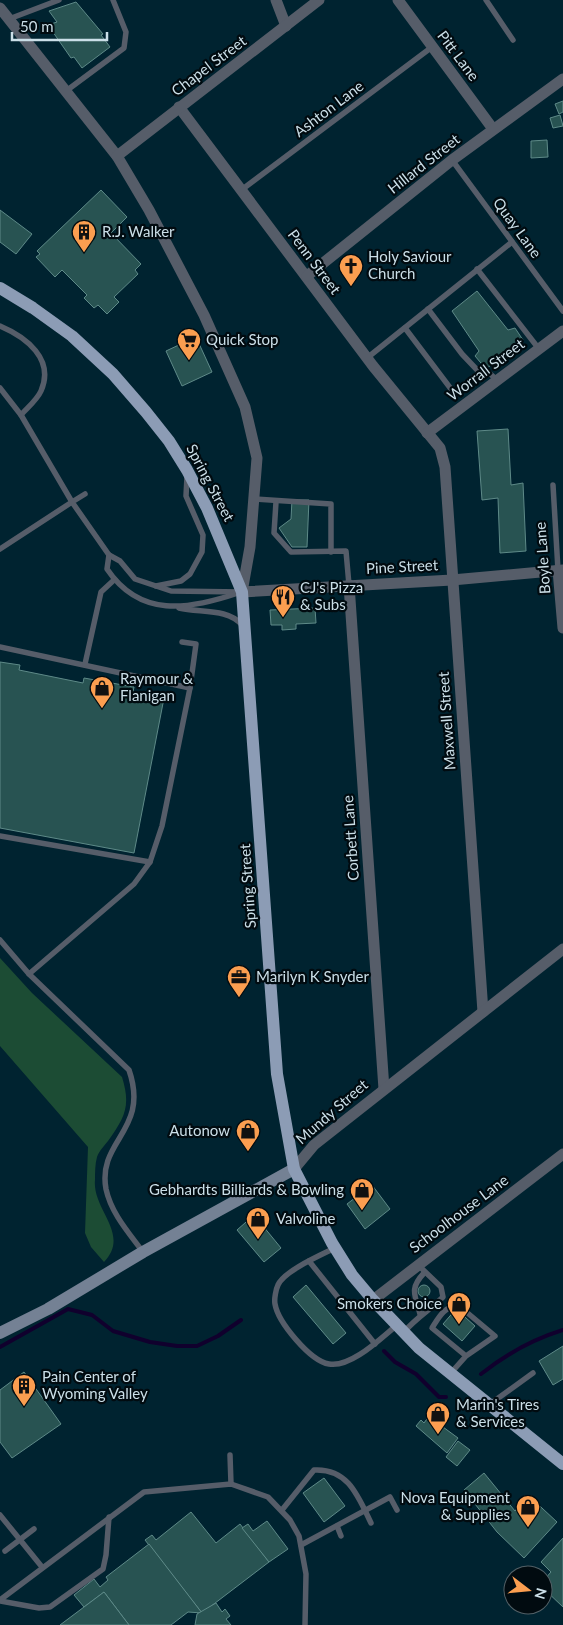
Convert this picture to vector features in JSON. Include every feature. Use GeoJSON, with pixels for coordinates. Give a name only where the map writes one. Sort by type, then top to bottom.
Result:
{"type":"FeatureCollection","features":[{"type":"Feature","properties":{"kind":"main road","name":"Spring Street"},"geometry":{"type":"LineString","coordinates":[[0,288],[33,308],[72,336],[113,374],[169,441],[207,508],[242,592],[247,630],[277,1074],[294,1169],[335,1248],[352,1276],[373,1300],[400,1329],[470,1391],[563,1464]]}},
{"type":"Feature","properties":{"kind":"main road","name":"Mundy Street"},"geometry":{"type":"LineString","coordinates":[[0,1332],[48,1309],[143,1252],[294,1169]]}},
{"type":"Feature","properties":{"kind":"street"},"geometry":{"type":"LineString","coordinates":[[276,0],[286,26]]}},
{"type":"Feature","properties":{"kind":"street","name":"Chapel Street"},"geometry":{"type":"LineString","coordinates":[[117,156],[319,0]]}},
{"type":"Feature","properties":{"kind":"street","name":"Pitt Lane"},"geometry":{"type":"LineString","coordinates":[[398,0],[493,129]]}},
{"type":"Feature","properties":{"kind":"street"},"geometry":{"type":"LineString","coordinates":[[0,8],[117,156],[200,308],[246,407],[257,458],[250,547],[242,592]]}},
{"type":"Feature","properties":{"kind":"street","name":"Hillard Street"},"geometry":{"type":"LineString","coordinates":[[306,276],[452,160],[563,80]]}},
{"type":"Feature","properties":{"kind":"street","name":"Penn Street"},"geometry":{"type":"LineString","coordinates":[[179,107],[240,191],[367,358],[427,433]]}},
{"type":"Feature","properties":{"kind":"street","name":"Worrall Street"},"geometry":{"type":"LineString","coordinates":[[427,433],[563,331]]}},
{"type":"Feature","properties":{"kind":"street","name":"Maxwell Street"},"geometry":{"type":"LineString","coordinates":[[427,433],[440,448],[445,467],[483,1012]]}},
{"type":"Feature","properties":{"kind":"street","name":"Pine Street"},"geometry":{"type":"LineString","coordinates":[[242,592],[452,580],[560,570]]}},
{"type":"Feature","properties":{"kind":"street","name":"Boyle Lane"},"geometry":{"type":"LineString","coordinates":[[560,570],[563,628]]}},
{"type":"Feature","properties":{"kind":"street","name":"Corbett Lane"},"geometry":{"type":"LineString","coordinates":[[349,585],[384,1089]]}},
{"type":"Feature","properties":{"kind":"street","name":"Mundy Street"},"geometry":{"type":"LineString","coordinates":[[294,1169],[314,1145],[563,949]]}},
{"type":"Feature","properties":{"kind":"street","name":"Schoolhouse Lane"},"geometry":{"type":"LineString","coordinates":[[373,1300],[421,1268],[563,1154]]}},
{"type":"Feature","properties":{"kind":"lane"},"geometry":{"type":"LineString","coordinates":[[9,19],[59,0]]}},
{"type":"Feature","properties":{"kind":"lane"},"geometry":{"type":"LineString","coordinates":[[66,91],[124,48],[126,32],[113,0]]}},
{"type":"Feature","properties":{"kind":"lane"},"geometry":{"type":"LineString","coordinates":[[486,0],[513,40]]}},
{"type":"Feature","properties":{"kind":"lane","name":"Ashton Lane"},"geometry":{"type":"LineString","coordinates":[[240,191],[432,47]]}},
{"type":"Feature","properties":{"kind":"lane","name":"Quay Lane"},"geometry":{"type":"LineString","coordinates":[[452,160],[563,311]]}},
{"type":"Feature","properties":{"kind":"lane"},"geometry":{"type":"LineString","coordinates":[[367,358],[512,242]]}},
{"type":"Feature","properties":{"kind":"lane"},"geometry":{"type":"LineString","coordinates":[[477,270],[539,349]]}},
{"type":"Feature","properties":{"kind":"lane"},"geometry":{"type":"LineString","coordinates":[[428,309],[480,373]]}},
{"type":"Feature","properties":{"kind":"lane"},"geometry":{"type":"LineString","coordinates":[[0,326],[17,333],[34,347],[43,360],[45,377],[41,392],[21,415]]}},
{"type":"Feature","properties":{"kind":"lane"},"geometry":{"type":"LineString","coordinates":[[404,328],[450,389],[456,391],[480,373],[487,371],[497,380]]}},
{"type":"Feature","properties":{"kind":"lane"},"geometry":{"type":"LineString","coordinates":[[0,388],[21,415],[72,502],[109,556],[120,562],[135,578],[152,586],[171,591],[242,592]]}},
{"type":"Feature","properties":{"kind":"lane"},"geometry":{"type":"LineString","coordinates":[[152,586],[171,583],[186,577],[198,562],[202,552],[203,535],[186,496],[187,470]]}},
{"type":"Feature","properties":{"kind":"lane","name":"Boyle Lane"},"geometry":{"type":"LineString","coordinates":[[553,486],[560,570]]}},
{"type":"Feature","properties":{"kind":"lane"},"geometry":{"type":"LineString","coordinates":[[0,549],[85,494]]}},
{"type":"Feature","properties":{"kind":"lane"},"geometry":{"type":"LineString","coordinates":[[255,498],[276,502],[330,504],[331,552]]}},
{"type":"Feature","properties":{"kind":"lane"},"geometry":{"type":"LineString","coordinates":[[276,502],[274,533],[291,552],[346,551],[349,585]]}},
{"type":"Feature","properties":{"kind":"lane"},"geometry":{"type":"LineString","coordinates":[[109,556],[107,570],[114,580],[130,594],[152,605],[232,616],[247,630]]}},
{"type":"Feature","properties":{"kind":"lane"},"geometry":{"type":"LineString","coordinates":[[86,664],[101,592],[114,580]]}},
{"type":"Feature","properties":{"kind":"lane"},"geometry":{"type":"LineString","coordinates":[[174,607],[220,599],[242,592]]}},
{"type":"Feature","properties":{"kind":"lane"},"geometry":{"type":"LineString","coordinates":[[29,974],[134,884],[150,862],[162,826],[190,688],[196,644],[182,642]]}},
{"type":"Feature","properties":{"kind":"lane"},"geometry":{"type":"LineString","coordinates":[[0,648],[86,664],[190,688]]}},
{"type":"Feature","properties":{"kind":"lane"},"geometry":{"type":"LineString","coordinates":[[0,836],[150,862]]}},
{"type":"Feature","properties":{"kind":"lane"},"geometry":{"type":"LineString","coordinates":[[0,940],[29,974],[129,1070],[135,1086],[135,1102],[131,1118],[108,1159],[106,1189],[119,1219],[143,1252]]}},
{"type":"Feature","properties":{"kind":"lane"},"geometry":{"type":"LineString","coordinates":[[335,1248],[309,1261],[278,1284],[274,1302],[279,1316],[308,1354],[329,1364],[349,1361],[420,1314],[431,1309],[443,1297],[441,1287],[421,1268],[413,1290],[420,1314]]}},
{"type":"Feature","properties":{"kind":"lane"},"geometry":{"type":"LineString","coordinates":[[309,1261],[375,1344]]}},
{"type":"Feature","properties":{"kind":"lane"},"geometry":{"type":"LineString","coordinates":[[454,1377],[466,1356],[495,1336],[458,1304],[450,1306],[441,1314],[432,1328],[466,1356]]}},
{"type":"Feature","properties":{"kind":"lane"},"geometry":{"type":"LineString","coordinates":[[489,1405],[533,1373]]}},
{"type":"Feature","properties":{"kind":"lane"},"geometry":{"type":"LineString","coordinates":[[230,1455],[230,1484]]}},
{"type":"Feature","properties":{"kind":"lane"},"geometry":{"type":"LineString","coordinates":[[282,1510],[314,1470],[327,1469],[344,1478],[365,1510],[371,1523]]}},
{"type":"Feature","properties":{"kind":"lane"},"geometry":{"type":"LineString","coordinates":[[0,1601],[144,1492],[230,1484],[268,1497],[290,1520],[301,1545],[306,1574],[305,1625]]}},
{"type":"Feature","properties":{"kind":"lane"},"geometry":{"type":"LineString","coordinates":[[301,1545],[390,1497],[396,1510]]}},
{"type":"Feature","properties":{"kind":"lane"},"geometry":{"type":"LineString","coordinates":[[0,1515],[42,1568]]}},
{"type":"Feature","properties":{"kind":"lane"},"geometry":{"type":"LineString","coordinates":[[0,1601],[39,1608],[50,1607],[103,1569],[109,1517]]}},
{"type":"Feature","properties":{"kind":"lane"},"geometry":{"type":"LineString","coordinates":[[337,1526],[342,1536]]}},
{"type":"Feature","properties":{"kind":"lane"},"geometry":{"type":"LineString","coordinates":[[5,1551],[34,1529]]}},
{"type":"Feature","properties":{"kind":"green space"},"geometry":{"type":"Polygon","coordinates":[[[0,958],[32,993],[122,1077],[126,1096],[125,1111],[119,1125],[98,1155],[95,1166],[96,1191],[114,1242],[111,1252],[104,1262],[91,1247],[85,1233],[88,1147],[0,1046],[0,958]]]}},
{"type":"Feature","properties":{"kind":"building"},"geometry":{"type":"Polygon","coordinates":[[[76,2],[103,34],[101,35],[110,47],[82,68],[74,57],[71,58],[48,25],[57,22],[49,11],[76,2]]]}},
{"type":"Feature","properties":{"kind":"building"},"geometry":{"type":"Polygon","coordinates":[[[563,101],[563,112],[559,114],[555,104],[563,101]]]}},
{"type":"Feature","properties":{"kind":"building"},"geometry":{"type":"Polygon","coordinates":[[[560,115],[563,126],[553,128],[550,118],[560,115]]]}},
{"type":"Feature","properties":{"kind":"building"},"geometry":{"type":"Polygon","coordinates":[[[547,140],[548,157],[531,158],[531,141],[547,140]]]}},
{"type":"Feature","properties":{"kind":"building","name":"R.J. Walker"},"geometry":{"type":"Polygon","coordinates":[[[101,190],[127,217],[111,233],[141,264],[135,270],[138,274],[114,297],[119,302],[107,314],[98,305],[94,308],[84,298],[87,295],[62,270],[55,277],[36,257],[40,254],[37,251],[101,190]]]}},
{"type":"Feature","properties":{"kind":"building"},"geometry":{"type":"Polygon","coordinates":[[[0,210],[32,234],[16,254],[0,242],[0,210]]]}},
{"type":"Feature","properties":{"kind":"building"},"geometry":{"type":"Polygon","coordinates":[[[477,291],[508,330],[515,328],[523,340],[486,369],[475,356],[479,351],[452,311],[477,291]]]}},
{"type":"Feature","properties":{"kind":"building","name":"Quick Stop"},"geometry":{"type":"Polygon","coordinates":[[[196,337],[212,372],[182,386],[166,351],[196,337]]]}},
{"type":"Feature","properties":{"kind":"building"},"geometry":{"type":"Polygon","coordinates":[[[508,429],[511,485],[523,483],[526,551],[500,553],[498,498],[482,500],[477,431],[508,429]]]}},
{"type":"Feature","properties":{"kind":"building"},"geometry":{"type":"Polygon","coordinates":[[[292,500],[309,500],[307,547],[292,547],[279,528],[291,519],[292,500]]]}},
{"type":"Feature","properties":{"kind":"building"},"geometry":{"type":"Polygon","coordinates":[[[315,608],[316,623],[296,624],[296,629],[282,630],[282,625],[271,625],[270,610],[315,608]]]}},
{"type":"Feature","properties":{"kind":"building"},"geometry":{"type":"Polygon","coordinates":[[[0,662],[20,665],[19,670],[83,683],[84,678],[134,687],[133,692],[164,698],[134,853],[0,828],[0,662]]]}},
{"type":"Feature","properties":{"kind":"building"},"geometry":{"type":"Polygon","coordinates":[[[372,1185],[390,1209],[365,1229],[347,1204],[372,1185]]]}},
{"type":"Feature","properties":{"kind":"building"},"geometry":{"type":"Polygon","coordinates":[[[254,1215],[281,1248],[264,1262],[237,1230],[254,1215]]]}},
{"type":"Feature","properties":{"kind":"building"},"geometry":{"type":"Polygon","coordinates":[[[306,1285],[346,1333],[333,1344],[293,1297],[306,1285]]]}},
{"type":"Feature","properties":{"kind":"building"},"geometry":{"type":"Polygon","coordinates":[[[424,1285],[430,1291],[424,1297],[418,1291],[424,1285]]]}},
{"type":"Feature","properties":{"kind":"building","name":"Smokers Choice"},"geometry":{"type":"Polygon","coordinates":[[[456,1309],[475,1326],[462,1341],[443,1324],[456,1309]]]}},
{"type":"Feature","properties":{"kind":"building"},"geometry":{"type":"Polygon","coordinates":[[[563,1346],[563,1379],[553,1385],[539,1361],[563,1346]]]}},
{"type":"Feature","properties":{"kind":"building","name":"Pain Center of Wyoming Valley"},"geometry":{"type":"Polygon","coordinates":[[[24,1372],[61,1424],[12,1458],[0,1442],[0,1390],[24,1372]]]}},
{"type":"Feature","properties":{"kind":"building","name":"Marin's Tires & Services"},"geometry":{"type":"Polygon","coordinates":[[[434,1409],[448,1420],[443,1427],[458,1438],[447,1453],[416,1426],[421,1420],[424,1423],[434,1409]]]}},
{"type":"Feature","properties":{"kind":"building"},"geometry":{"type":"Polygon","coordinates":[[[458,1441],[470,1450],[457,1466],[446,1457],[458,1441]]]}},
{"type":"Feature","properties":{"kind":"building"},"geometry":{"type":"Polygon","coordinates":[[[484,1473],[515,1511],[528,1495],[557,1522],[524,1558],[497,1532],[464,1490],[484,1473]]]}},
{"type":"Feature","properties":{"kind":"building"},"geometry":{"type":"Polygon","coordinates":[[[324,1478],[345,1506],[324,1522],[303,1493],[324,1478]]]}},
{"type":"Feature","properties":{"kind":"building"},"geometry":{"type":"Polygon","coordinates":[[[191,1512],[216,1543],[240,1524],[269,1562],[202,1613],[145,1540],[152,1535],[156,1540],[191,1512]]]}},
{"type":"Feature","properties":{"kind":"building"},"geometry":{"type":"Polygon","coordinates":[[[267,1521],[288,1549],[269,1562],[242,1528],[248,1524],[253,1531],[267,1521]]]}},
{"type":"Feature","properties":{"kind":"building"},"geometry":{"type":"Polygon","coordinates":[[[563,1538],[563,1607],[553,1598],[553,1565],[544,1565],[541,1562],[563,1538]]]}},
{"type":"Feature","properties":{"kind":"building"},"geometry":{"type":"Polygon","coordinates":[[[149,1544],[202,1613],[188,1612],[171,1625],[129,1625],[104,1592],[84,1607],[74,1595],[94,1579],[100,1587],[108,1580],[106,1577],[149,1544]]]}},
{"type":"Feature","properties":{"kind":"building"},"geometry":{"type":"Polygon","coordinates":[[[104,1592],[129,1625],[60,1625],[104,1592]]]}},
{"type":"Feature","properties":{"kind":"building"},"geometry":{"type":"Polygon","coordinates":[[[216,1603],[222,1612],[225,1609],[230,1616],[226,1619],[231,1625],[195,1625],[197,1614],[216,1603]]]}},
{"type":"Feature","properties":{"kind":"waterway"},"geometry":{"type":"LineString","coordinates":[[0,1347],[68,1309],[92,1315],[113,1331],[150,1342],[177,1346],[197,1346],[218,1336],[241,1320]]}},
{"type":"Feature","properties":{"kind":"waterway"},"geometry":{"type":"LineString","coordinates":[[481,1374],[520,1348],[563,1330]]}},
{"type":"Feature","properties":{"kind":"waterway"},"geometry":{"type":"LineString","coordinates":[[384,1351],[395,1362],[416,1374],[439,1397],[446,1397]]}},
{"type":"Feature","properties":{"kind":"place","name":"R.J. Walker"},"geometry":{"type":"Point","coordinates":[84,253]}},
{"type":"Feature","properties":{"kind":"place","name":"Holy Saviour Church"},"geometry":{"type":"Point","coordinates":[351,287]}},
{"type":"Feature","properties":{"kind":"place","name":"Quick Stop"},"geometry":{"type":"Point","coordinates":[189,361]}},
{"type":"Feature","properties":{"kind":"place","name":"CJ's Pizza & Subs"},"geometry":{"type":"Point","coordinates":[283,618]}},
{"type":"Feature","properties":{"kind":"place","name":"Raymour & Flanigan"},"geometry":{"type":"Point","coordinates":[102,709]}},
{"type":"Feature","properties":{"kind":"place","name":"Marilyn K Snyder"},"geometry":{"type":"Point","coordinates":[239,998]}},
{"type":"Feature","properties":{"kind":"place","name":"Autonow"},"geometry":{"type":"Point","coordinates":[248,1152]}},
{"type":"Feature","properties":{"kind":"place","name":"Gebhardts Billiards & Bowling"},"geometry":{"type":"Point","coordinates":[362,1211]}},
{"type":"Feature","properties":{"kind":"place","name":"Valvoline"},"geometry":{"type":"Point","coordinates":[258,1240]}},
{"type":"Feature","properties":{"kind":"place","name":"Smokers Choice"},"geometry":{"type":"Point","coordinates":[459,1325]}},
{"type":"Feature","properties":{"kind":"place","name":"Pain Center of Wyoming Valley"},"geometry":{"type":"Point","coordinates":[24,1407]}},
{"type":"Feature","properties":{"kind":"place","name":"Marin's Tires & Services"},"geometry":{"type":"Point","coordinates":[438,1435]}},
{"type":"Feature","properties":{"kind":"place","name":"Nova Equipment & Supplies"},"geometry":{"type":"Point","coordinates":[528,1528]}}]}
